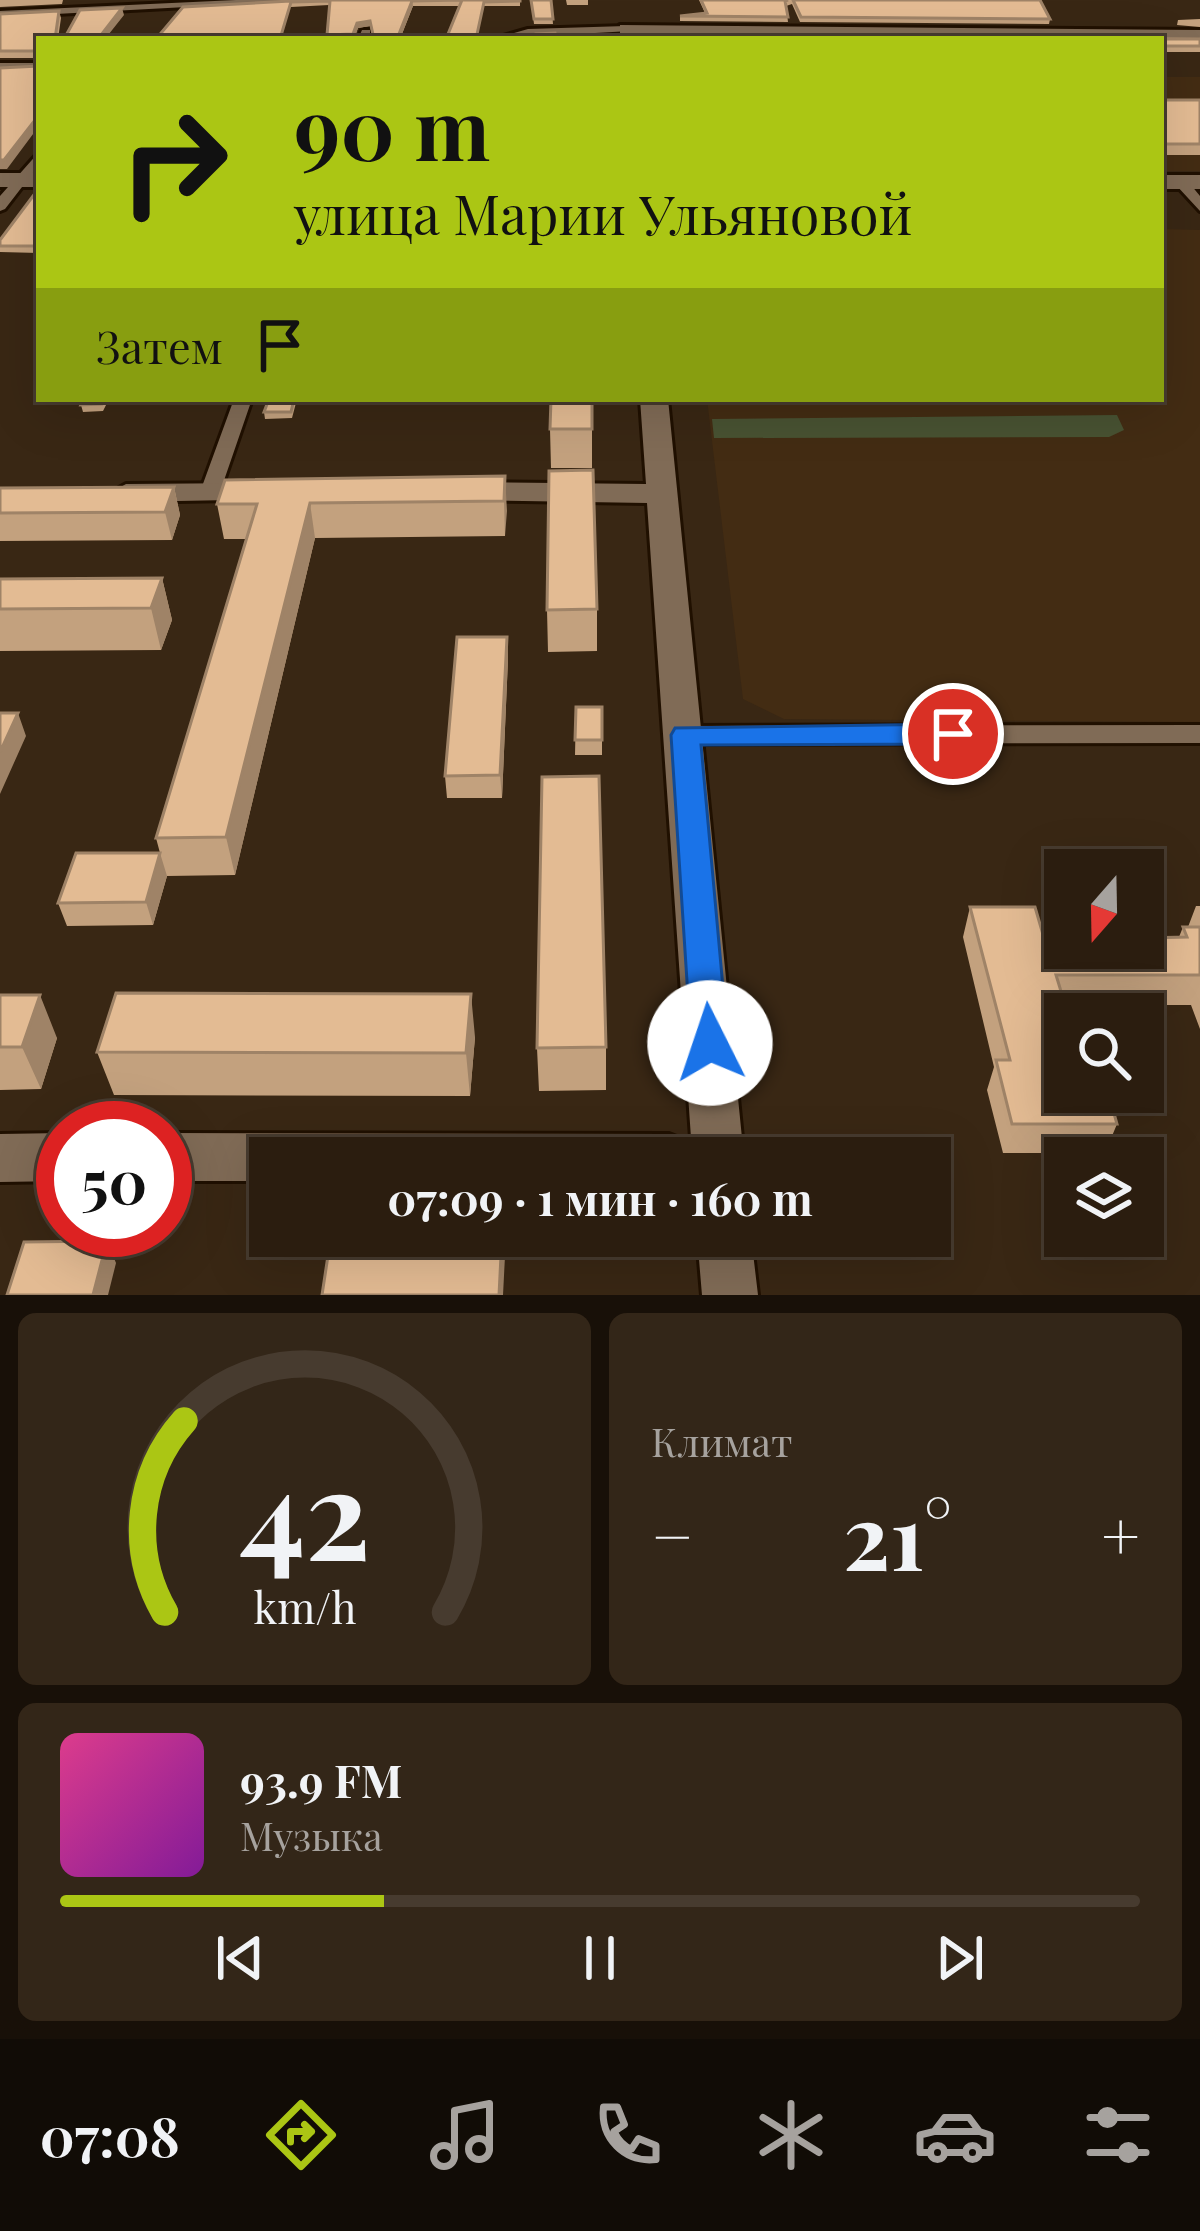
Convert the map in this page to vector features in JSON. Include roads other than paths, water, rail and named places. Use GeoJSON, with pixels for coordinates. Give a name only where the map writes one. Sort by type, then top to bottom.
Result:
{"type":"FeatureCollection","features":[{"type":"Feature","properties":{"kind":"street"},"geometry":{"type":"LineString","coordinates":[[0,14],[309,0]]}},
{"type":"Feature","properties":{"kind":"street"},"geometry":{"type":"LineString","coordinates":[[511,36],[627,27],[946,36]]}},
{"type":"Feature","properties":{"kind":"street"},"geometry":{"type":"LineString","coordinates":[[1091,36],[1200,35]]}},
{"type":"Feature","properties":{"kind":"street"},"geometry":{"type":"LineString","coordinates":[[0,67],[36,67]]}},
{"type":"Feature","properties":{"kind":"street"},"geometry":{"type":"LineString","coordinates":[[0,206],[19,180]]}},
{"type":"Feature","properties":{"kind":"street"},"geometry":{"type":"LineString","coordinates":[[1181,182],[1200,206]]}},
{"type":"Feature","properties":{"kind":"street"},"geometry":{"type":"LineString","coordinates":[[210,492],[242,402]]}},
{"type":"Feature","properties":{"kind":"street"},"geometry":{"type":"LineString","coordinates":[[654,402],[716,1137]]}},
{"type":"Feature","properties":{"kind":"street"},"geometry":{"type":"LineString","coordinates":[[433,491],[662,494]]}},
{"type":"Feature","properties":{"kind":"street"},"geometry":{"type":"LineString","coordinates":[[94,493],[300,492]]}},
{"type":"Feature","properties":{"kind":"street"},"geometry":{"type":"LineString","coordinates":[[686,735],[1200,734]]}},
{"type":"Feature","properties":{"kind":"street"},"geometry":{"type":"LineString","coordinates":[[192,1156],[249,1156]]}},
{"type":"Feature","properties":{"kind":"street"},"geometry":{"type":"LineString","coordinates":[[0,1158],[36,1157]]}},
{"type":"Feature","properties":{"kind":"street"},"geometry":{"type":"LineString","coordinates":[[726,1257],[730,1295]]}}]}
